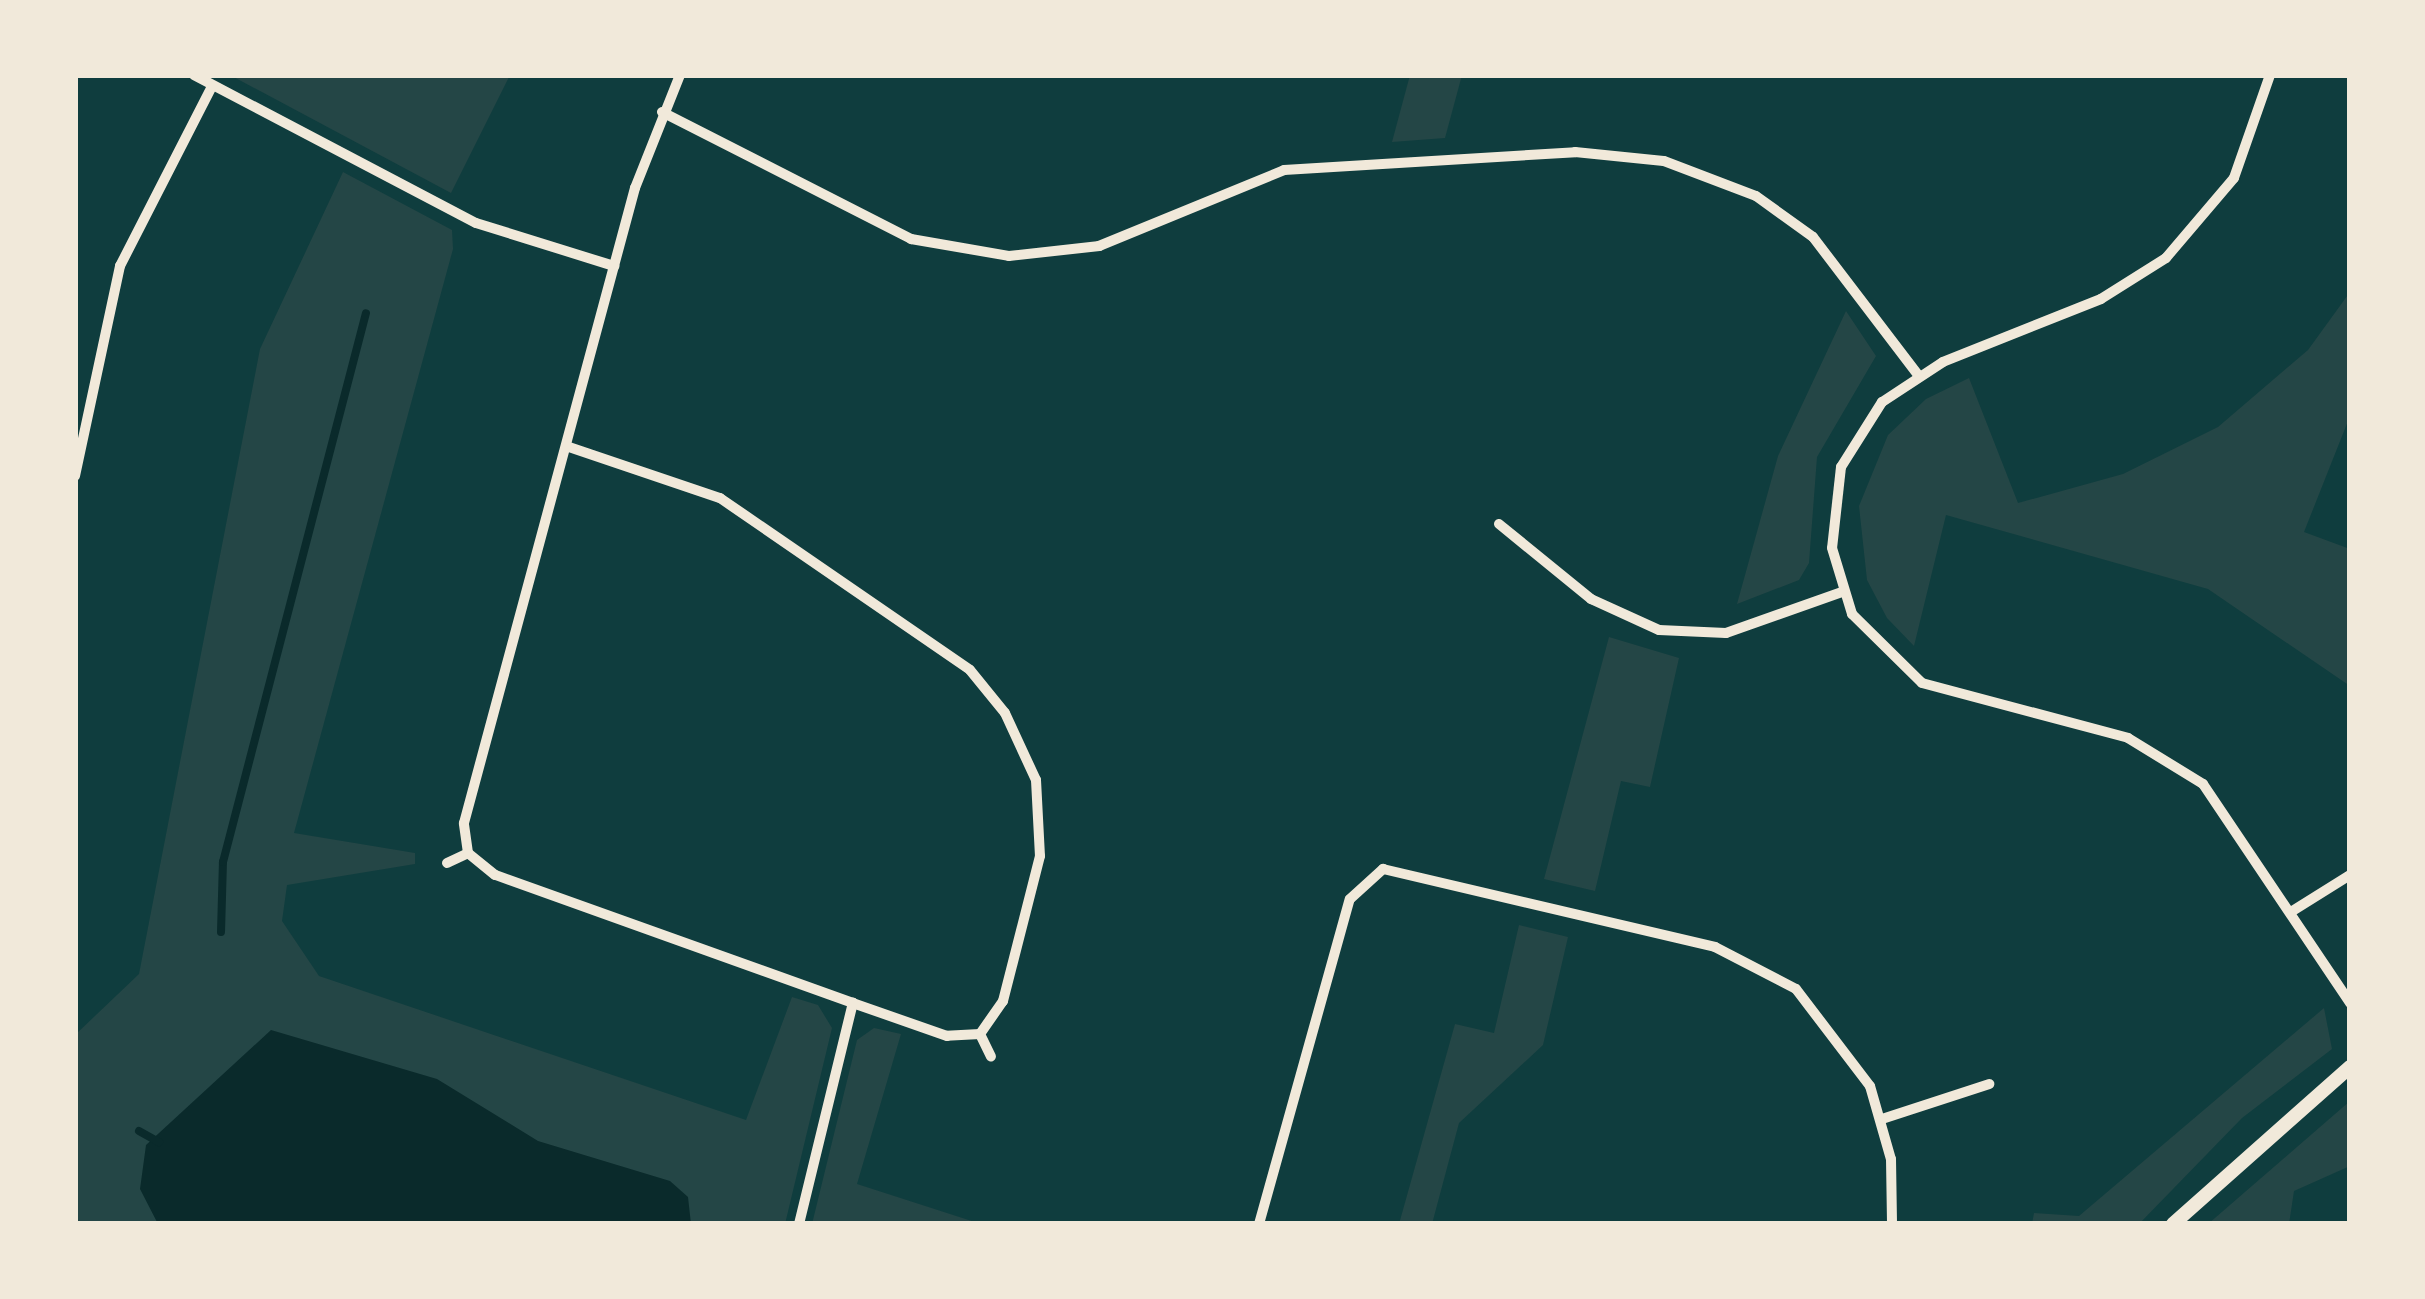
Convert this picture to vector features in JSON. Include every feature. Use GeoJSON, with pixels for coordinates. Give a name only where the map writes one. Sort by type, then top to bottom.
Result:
{"type":"FeatureCollection","features":[{"type":"Feature","properties":{"kind":"street"},"geometry":{"type":"LineString","coordinates":[[194,75],[476,224],[614,266]]}},
{"type":"Feature","properties":{"kind":"street"},"geometry":{"type":"LineString","coordinates":[[680,75],[662,112],[614,266],[464,823],[468,853],[495,874],[853,1003],[947,1036],[980,1034]]}},
{"type":"Feature","properties":{"kind":"street"},"geometry":{"type":"LineString","coordinates":[[2270,75],[2234,178],[2166,258],[2101,299],[1918,375],[1868,418],[1841,467],[1832,529],[1841,592],[1875,645],[1938,692],[2128,737],[2184,768],[2232,814],[2350,1003]]}},
{"type":"Feature","properties":{"kind":"street"},"geometry":{"type":"LineString","coordinates":[[75,476],[78,444],[120,266],[212,86]]}},
{"type":"Feature","properties":{"kind":"street"},"geometry":{"type":"LineString","coordinates":[[662,112],[892,231],[988,255],[1099,246],[1260,175],[1595,152],[1710,175],[1824,247],[1918,375]]}},
{"type":"Feature","properties":{"kind":"street"},"geometry":{"type":"LineString","coordinates":[[566,446],[720,498],[960,663],[1005,712],[1036,780],[1040,856],[1004,1001],[980,1034]]}},
{"type":"Feature","properties":{"kind":"street"},"geometry":{"type":"LineString","coordinates":[[1499,524],[1591,599],[1659,630],[1726,633],[1841,592]]}},
{"type":"Feature","properties":{"kind":"street"},"geometry":{"type":"LineString","coordinates":[[447,863],[468,853]]}},
{"type":"Feature","properties":{"kind":"street"},"geometry":{"type":"LineString","coordinates":[[1259,1224],[1346,913],[1369,867],[1749,960],[1825,1018],[1882,1119],[1892,1224]]}},
{"type":"Feature","properties":{"kind":"street"},"geometry":{"type":"LineString","coordinates":[[2294,910],[2350,875]]}},
{"type":"Feature","properties":{"kind":"street"},"geometry":{"type":"LineString","coordinates":[[799,1224],[853,1003]]}},
{"type":"Feature","properties":{"kind":"street"},"geometry":{"type":"LineString","coordinates":[[980,1034],[991,1057]]}},
{"type":"Feature","properties":{"kind":"street"},"geometry":{"type":"LineString","coordinates":[[2173,1224],[2350,1067]]}},
{"type":"Feature","properties":{"kind":"street"},"geometry":{"type":"LineString","coordinates":[[1882,1119],[1989,1084]]}},
{"type":"Feature","properties":{"kind":"shaded area"},"geometry":{"type":"Polygon","coordinates":[[[230,75],[510,75],[451,193],[230,75]]]}},
{"type":"Feature","properties":{"kind":"shaded area"},"geometry":{"type":"Polygon","coordinates":[[[1410,75],[1462,75],[1445,138],[1392,142],[1410,75]]]}},
{"type":"Feature","properties":{"kind":"shaded area"},"geometry":{"type":"Polygon","coordinates":[[[343,172],[452,230],[453,249],[294,833],[415,853],[415,864],[287,885],[282,921],[319,976],[746,1120],[792,997],[818,1005],[832,1028],[785,1224],[75,1224],[75,1035],[139,974],[260,349],[343,172]]]}},
{"type":"Feature","properties":{"kind":"shaded area"},"geometry":{"type":"Polygon","coordinates":[[[2350,292],[2350,416],[2304,532],[2350,549],[2350,686],[2208,589],[1946,515],[1914,646],[1887,618],[1867,580],[1859,506],[1888,435],[1926,399],[1969,378],[2018,503],[2123,474],[2218,427],[2308,350],[2350,292]]]}},
{"type":"Feature","properties":{"kind":"shaded area"},"geometry":{"type":"Polygon","coordinates":[[[1846,311],[1876,356],[1817,457],[1809,563],[1799,580],[1737,604],[1778,456],[1846,311]]]}},
{"type":"Feature","properties":{"kind":"shaded area"},"geometry":{"type":"Polygon","coordinates":[[[1609,637],[1679,658],[1650,787],[1621,781],[1595,891],[1544,879],[1609,637]]]}},
{"type":"Feature","properties":{"kind":"shaded area"},"geometry":{"type":"Polygon","coordinates":[[[1519,925],[1568,937],[1543,1045],[1459,1123],[1432,1224],[1399,1224],[1455,1024],[1494,1033],[1519,925]]]}},
{"type":"Feature","properties":{"kind":"shaded area"},"geometry":{"type":"Polygon","coordinates":[[[2324,1008],[2332,1049],[2242,1118],[2139,1224],[2032,1224],[2034,1213],[2079,1216],[2324,1008]]]}},
{"type":"Feature","properties":{"kind":"shaded area"},"geometry":{"type":"Polygon","coordinates":[[[874,1028],[901,1034],[857,1184],[981,1224],[812,1224],[857,1040],[874,1028]]]}},
{"type":"Feature","properties":{"kind":"shaded area"},"geometry":{"type":"Polygon","coordinates":[[[271,1030],[437,1079],[538,1141],[670,1181],[688,1197],[691,1224],[158,1224],[140,1189],[146,1145],[271,1030]]]}},
{"type":"Feature","properties":{"kind":"shaded area"},"geometry":{"type":"Polygon","coordinates":[[[2350,1101],[2350,1166],[2294,1191],[2289,1224],[2208,1224],[2350,1101]]]}},
{"type":"Feature","properties":{"kind":"waterway"},"geometry":{"type":"LineString","coordinates":[[221,932],[223,862],[366,313]]}},
{"type":"Feature","properties":{"kind":"waterway"},"geometry":{"type":"LineString","coordinates":[[139,1131],[159,1142]]}}]}
